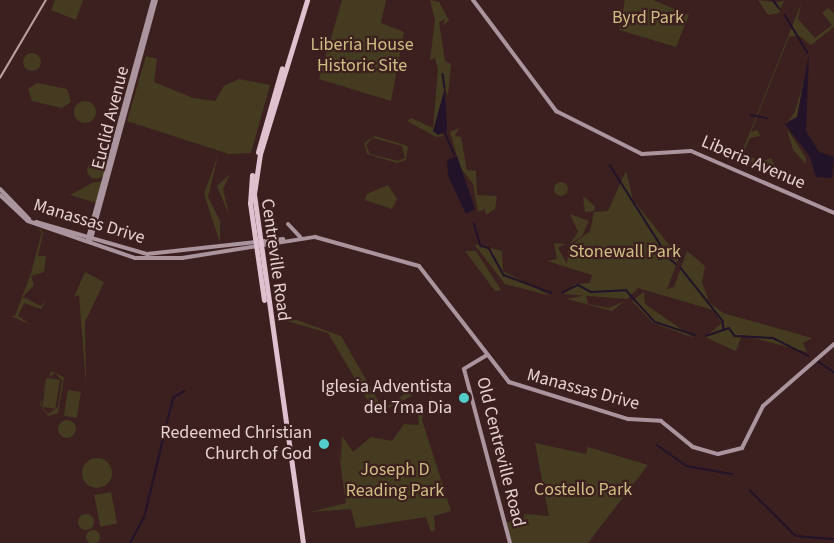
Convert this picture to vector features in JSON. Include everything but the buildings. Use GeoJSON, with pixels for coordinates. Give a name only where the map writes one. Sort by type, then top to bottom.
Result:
{"type":"FeatureCollection","features":[{"type":"Feature","properties":{"kind":"highway","name":"Centreville Road"},"geometry":{"type":"LineString","coordinates":[[279,387],[268,300],[257,243],[256,173],[305,0]]}},
{"type":"Feature","properties":{"kind":"highway","name":"Centreville Road"},"geometry":{"type":"LineString","coordinates":[[303,543],[263,294],[251,177],[305,0]]}},
{"type":"Feature","properties":{"kind":"highway"},"geometry":{"type":"LineString","coordinates":[[298,27],[304,23]]}},
{"type":"Feature","properties":{"kind":"highway"},"geometry":{"type":"LineString","coordinates":[[282,82],[289,73]]}},
{"type":"Feature","properties":{"kind":"highway"},"geometry":{"type":"LineString","coordinates":[[263,294],[268,300]]}},
{"type":"Feature","properties":{"kind":"main road","name":"Euclid Avenue"},"geometry":{"type":"LineString","coordinates":[[89,239],[154,0]]}},
{"type":"Feature","properties":{"kind":"main road","name":"Liberia Avenue"},"geometry":{"type":"LineString","coordinates":[[473,0],[556,111],[642,154],[691,151],[834,213]]}},
{"type":"Feature","properties":{"kind":"main road","name":"Manassas Drive"},"geometry":{"type":"LineString","coordinates":[[0,189],[14,208],[35,221],[89,239]]}},
{"type":"Feature","properties":{"kind":"main road","name":"Manassas Drive"},"geometry":{"type":"LineString","coordinates":[[0,195],[5,203],[28,221],[152,254],[304,238],[332,240],[424,268],[499,374],[518,387],[628,419],[661,421],[693,447],[725,454],[743,446],[763,406],[834,344]]}},
{"type":"Feature","properties":{"kind":"main road"},"geometry":{"type":"LineString","coordinates":[[5,203],[14,208]]}},
{"type":"Feature","properties":{"kind":"main road"},"geometry":{"type":"LineString","coordinates":[[288,224],[304,238]]}},
{"type":"Feature","properties":{"kind":"main road","name":"Old Centreville Road"},"geometry":{"type":"LineString","coordinates":[[487,356],[464,369],[510,543]]}},
{"type":"Feature","properties":{"kind":"green space"},"geometry":{"type":"Polygon","coordinates":[[[55,0],[83,0],[76,20],[51,10],[55,0]]]}},
{"type":"Feature","properties":{"kind":"green space","name":"Liberia House Historic Site"},"geometry":{"type":"Polygon","coordinates":[[[342,0],[386,0],[381,23],[404,32],[391,101],[319,79],[342,0]]]}},
{"type":"Feature","properties":{"kind":"green space"},"geometry":{"type":"Polygon","coordinates":[[[430,0],[439,2],[449,20],[443,26],[445,19],[439,22],[445,61],[451,64],[448,96],[445,88],[433,132],[445,136],[436,137],[407,121],[411,118],[433,128],[438,69],[435,58],[430,60],[435,20],[430,0]]]}},
{"type":"Feature","properties":{"kind":"green space","name":"Byrd Park"},"geometry":{"type":"Polygon","coordinates":[[[625,0],[653,0],[689,15],[676,47],[619,30],[625,0]]]}},
{"type":"Feature","properties":{"kind":"green space"},"geometry":{"type":"Polygon","coordinates":[[[758,0],[784,1],[779,13],[768,15],[758,0]]]}},
{"type":"Feature","properties":{"kind":"green space"},"geometry":{"type":"Polygon","coordinates":[[[801,4],[798,19],[815,38],[832,25],[822,13],[828,8],[834,13],[834,27],[811,45],[798,35],[789,37],[751,132],[758,130],[760,136],[750,138],[743,153],[761,162],[771,158],[775,167],[796,182],[740,157],[801,4]]]}},
{"type":"Feature","properties":{"kind":"green space"},"geometry":{"type":"Polygon","coordinates":[[[28,53],[36,53],[41,58],[39,69],[28,71],[23,66],[23,58],[28,53]]]}},
{"type":"Feature","properties":{"kind":"green space"},"geometry":{"type":"Polygon","coordinates":[[[146,56],[157,59],[154,82],[193,98],[215,101],[224,86],[239,79],[270,85],[251,153],[229,154],[127,121],[146,56]]]}},
{"type":"Feature","properties":{"kind":"green space"},"geometry":{"type":"Polygon","coordinates":[[[804,80],[797,117],[788,121],[795,112],[804,80]]]}},
{"type":"Feature","properties":{"kind":"green space"},"geometry":{"type":"Polygon","coordinates":[[[37,83],[67,89],[71,102],[62,108],[32,101],[28,89],[37,83]]]}},
{"type":"Feature","properties":{"kind":"green space"},"geometry":{"type":"Polygon","coordinates":[[[85,101],[93,104],[96,112],[93,120],[85,123],[77,120],[74,112],[77,104],[85,101]]]}},
{"type":"Feature","properties":{"kind":"green space"},"geometry":{"type":"Polygon","coordinates":[[[459,128],[455,136],[461,137],[467,170],[476,171],[477,195],[497,196],[495,209],[486,215],[485,209],[478,212],[473,184],[460,167],[450,132],[459,128]]]}},
{"type":"Feature","properties":{"kind":"green space"},"geometry":{"type":"Polygon","coordinates":[[[787,129],[806,158],[806,164],[793,150],[787,129]]]}},
{"type":"Feature","properties":{"kind":"green space"},"geometry":{"type":"Polygon","coordinates":[[[375,136],[408,146],[406,160],[397,163],[367,154],[364,143],[375,136]],[[373,138],[366,145],[370,154],[398,161],[405,158],[402,146],[373,138]]]}},
{"type":"Feature","properties":{"kind":"green space"},"geometry":{"type":"Polygon","coordinates":[[[218,155],[208,197],[220,221],[220,243],[204,194],[218,155]]]}},
{"type":"Feature","properties":{"kind":"green space"},"geometry":{"type":"Polygon","coordinates":[[[96,161],[102,164],[105,170],[102,176],[96,179],[90,176],[87,170],[90,164],[96,161]]]}},
{"type":"Feature","properties":{"kind":"green space","name":"Stonewall Park"},"geometry":{"type":"Polygon","coordinates":[[[626,171],[633,200],[675,252],[672,257],[679,257],[667,289],[674,287],[687,251],[705,266],[702,282],[709,302],[723,313],[812,338],[803,343],[807,352],[742,335],[736,351],[705,337],[722,323],[713,310],[638,288],[627,299],[563,294],[575,284],[590,283],[592,275],[547,261],[557,259],[554,243],[565,244],[558,248],[567,264],[569,247],[590,231],[594,212],[608,211],[626,171]]]}},
{"type":"Feature","properties":{"kind":"green space"},"geometry":{"type":"Polygon","coordinates":[[[230,174],[223,189],[229,215],[217,186],[230,174]]]}},
{"type":"Feature","properties":{"kind":"green space"},"geometry":{"type":"Polygon","coordinates":[[[102,181],[96,203],[70,195],[92,183],[102,181]]]}},
{"type":"Feature","properties":{"kind":"green space"},"geometry":{"type":"Polygon","coordinates":[[[558,182],[564,182],[568,189],[564,196],[558,196],[554,192],[554,186],[558,182]]]}},
{"type":"Feature","properties":{"kind":"green space"},"geometry":{"type":"Polygon","coordinates":[[[388,185],[397,199],[392,209],[365,200],[367,194],[388,185]]]}},
{"type":"Feature","properties":{"kind":"green space"},"geometry":{"type":"Polygon","coordinates":[[[583,196],[595,206],[594,211],[585,212],[583,196]]]}},
{"type":"Feature","properties":{"kind":"green space"},"geometry":{"type":"Polygon","coordinates":[[[570,214],[589,221],[582,236],[569,245],[578,232],[570,214]]]}},
{"type":"Feature","properties":{"kind":"green space"},"geometry":{"type":"Polygon","coordinates":[[[38,229],[42,230],[43,233],[38,256],[46,256],[44,272],[31,276],[34,285],[23,297],[41,306],[46,301],[41,309],[24,303],[18,316],[31,325],[11,316],[15,316],[31,273],[42,232],[38,229]]]}},
{"type":"Feature","properties":{"kind":"green space"},"geometry":{"type":"Polygon","coordinates":[[[474,244],[502,251],[503,271],[551,296],[505,284],[474,244]]]}},
{"type":"Feature","properties":{"kind":"green space"},"geometry":{"type":"Polygon","coordinates":[[[465,251],[476,251],[501,290],[495,291],[465,251]]]}},
{"type":"Feature","properties":{"kind":"green space"},"geometry":{"type":"Polygon","coordinates":[[[85,272],[104,282],[85,322],[86,384],[79,295],[74,297],[85,272]]]}},
{"type":"Feature","properties":{"kind":"green space"},"geometry":{"type":"Polygon","coordinates":[[[644,292],[645,304],[694,338],[653,323],[632,301],[644,292]]]}},
{"type":"Feature","properties":{"kind":"green space"},"geometry":{"type":"Polygon","coordinates":[[[586,295],[588,304],[609,308],[625,301],[612,311],[567,299],[586,295]]]}},
{"type":"Feature","properties":{"kind":"green space"},"geometry":{"type":"Polygon","coordinates":[[[276,318],[297,320],[341,336],[383,409],[410,390],[412,396],[376,414],[328,333],[276,318]]]}},
{"type":"Feature","properties":{"kind":"green space"},"geometry":{"type":"Polygon","coordinates":[[[51,371],[64,377],[58,413],[48,416],[40,405],[43,396],[41,406],[48,414],[58,407],[62,380],[55,373],[49,377],[51,371]]]}},
{"type":"Feature","properties":{"kind":"green space"},"geometry":{"type":"Polygon","coordinates":[[[47,378],[60,380],[55,409],[42,407],[47,378]]]}},
{"type":"Feature","properties":{"kind":"green space"},"geometry":{"type":"Polygon","coordinates":[[[68,390],[81,392],[77,418],[64,416],[68,390]]]}},
{"type":"Feature","properties":{"kind":"green space"},"geometry":{"type":"Polygon","coordinates":[[[430,395],[435,407],[424,411],[430,408],[430,395]]]}},
{"type":"Feature","properties":{"kind":"green space","name":"Joseph D Reading Park"},"geometry":{"type":"Polygon","coordinates":[[[424,411],[422,420],[451,511],[434,516],[435,530],[431,532],[426,517],[356,528],[351,509],[310,512],[346,503],[338,448],[341,463],[342,436],[353,452],[371,437],[392,441],[404,424],[419,425],[418,414],[424,411]]]}},
{"type":"Feature","properties":{"kind":"green space"},"geometry":{"type":"Polygon","coordinates":[[[67,420],[73,423],[76,429],[73,435],[67,438],[61,435],[58,429],[61,423],[67,420]]]}},
{"type":"Feature","properties":{"kind":"green space","name":"Costello Park"},"geometry":{"type":"Polygon","coordinates":[[[535,443],[586,454],[588,447],[648,465],[588,543],[511,543],[506,522],[523,523],[524,514],[549,516],[535,443]]]}},
{"type":"Feature","properties":{"kind":"green space"},"geometry":{"type":"Polygon","coordinates":[[[97,458],[108,462],[112,473],[108,484],[97,488],[86,484],[82,473],[86,462],[97,458]]]}},
{"type":"Feature","properties":{"kind":"green space"},"geometry":{"type":"Polygon","coordinates":[[[111,492],[117,523],[100,527],[94,495],[111,492]]]}},
{"type":"Feature","properties":{"kind":"green space"},"geometry":{"type":"Polygon","coordinates":[[[83,514],[89,514],[94,522],[92,528],[83,530],[78,525],[78,519],[83,514]]]}},
{"type":"Feature","properties":{"kind":"green space"},"geometry":{"type":"Polygon","coordinates":[[[90,530],[96,530],[100,537],[96,544],[90,544],[86,540],[86,534],[90,530]]]}},
{"type":"Feature","properties":{"kind":"shaded area"},"geometry":{"type":"Polygon","coordinates":[[[809,54],[806,131],[819,152],[834,157],[832,178],[816,177],[810,157],[785,124],[797,117],[809,54]]]}},
{"type":"Feature","properties":{"kind":"shaded area"},"geometry":{"type":"Polygon","coordinates":[[[445,88],[447,130],[438,135],[433,131],[445,88]]]}},
{"type":"Feature","properties":{"kind":"shaded area"},"geometry":{"type":"Polygon","coordinates":[[[457,156],[475,209],[466,214],[448,176],[447,160],[457,156]]]}},
{"type":"Feature","properties":{"kind":"waterway"},"geometry":{"type":"LineString","coordinates":[[773,0],[780,9]]}},
{"type":"Feature","properties":{"kind":"waterway"},"geometry":{"type":"LineString","coordinates":[[785,15],[808,53]]}},
{"type":"Feature","properties":{"kind":"waterway"},"geometry":{"type":"LineString","coordinates":[[443,74],[445,88]]}},
{"type":"Feature","properties":{"kind":"waterway"},"geometry":{"type":"LineString","coordinates":[[751,115],[767,118]]}},
{"type":"Feature","properties":{"kind":"waterway"},"geometry":{"type":"LineString","coordinates":[[445,132],[455,155]]}},
{"type":"Feature","properties":{"kind":"waterway"},"geometry":{"type":"LineString","coordinates":[[610,165],[669,258]]}},
{"type":"Feature","properties":{"kind":"waterway"},"geometry":{"type":"LineString","coordinates":[[474,223],[481,246],[489,248],[504,275],[552,293]]}},
{"type":"Feature","properties":{"kind":"waterway"},"geometry":{"type":"LineString","coordinates":[[659,259],[668,257],[676,264]]}},
{"type":"Feature","properties":{"kind":"waterway"},"geometry":{"type":"LineString","coordinates":[[681,268],[723,321],[724,330]]}},
{"type":"Feature","properties":{"kind":"waterway"},"geometry":{"type":"LineString","coordinates":[[562,293],[578,285],[591,292],[626,290],[655,322],[695,335]]}},
{"type":"Feature","properties":{"kind":"waterway"},"geometry":{"type":"LineString","coordinates":[[706,336],[729,328],[735,336],[773,338],[809,356]]}},
{"type":"Feature","properties":{"kind":"waterway"},"geometry":{"type":"LineString","coordinates":[[816,360],[834,372]]}},
{"type":"Feature","properties":{"kind":"waterway"},"geometry":{"type":"LineString","coordinates":[[130,543],[144,518],[173,398],[184,391]]}},
{"type":"Feature","properties":{"kind":"waterway"},"geometry":{"type":"LineString","coordinates":[[657,445],[687,466],[732,474]]}},
{"type":"Feature","properties":{"kind":"waterway"},"geometry":{"type":"LineString","coordinates":[[750,490],[796,536],[834,539]]}},
{"type":"Feature","properties":{"kind":"railway"},"geometry":{"type":"LineString","coordinates":[[0,78],[46,0]]}},
{"type":"Feature","properties":{"kind":"place","name":"Iglesia Adventista del 7ma Dia"},"geometry":{"type":"Point","coordinates":[464,398]}},
{"type":"Feature","properties":{"kind":"place","name":"Redeemed Christian Church of God"},"geometry":{"type":"Point","coordinates":[324,444]}}]}
